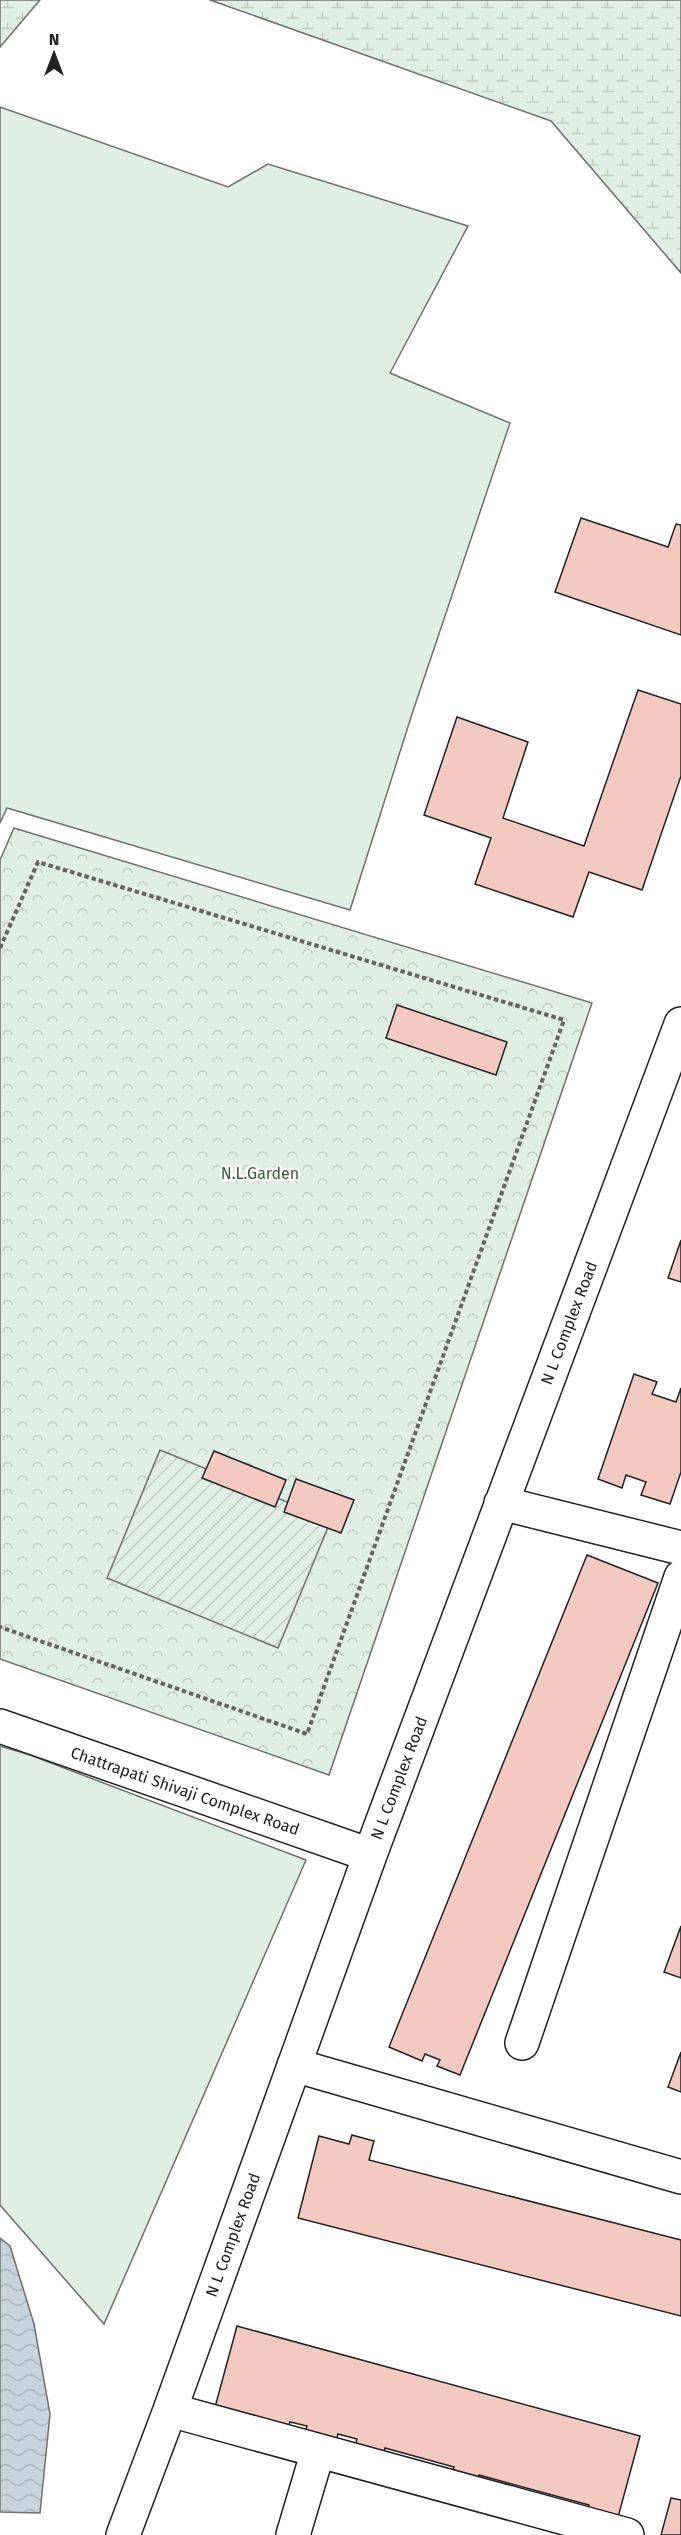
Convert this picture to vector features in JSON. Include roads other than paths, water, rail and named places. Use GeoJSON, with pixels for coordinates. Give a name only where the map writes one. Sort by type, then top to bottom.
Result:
{"type":"FeatureCollection","features":[{"type":"Feature","properties":{"kind":"street","name":"N L Complex Road"},"geometry":{"type":"LineString","coordinates":[[123,2535],[370,1855],[681,1024]]}},
{"type":"Feature","properties":{"kind":"street"},"geometry":{"type":"LineString","coordinates":[[501,1503],[681,1548]]}},
{"type":"Feature","properties":{"kind":"street"},"geometry":{"type":"LineString","coordinates":[[522,2043],[681,1577]]}},
{"type":"Feature","properties":{"kind":"street","name":"Chattrapati Shivaji Complex Road"},"geometry":{"type":"LineString","coordinates":[[0,1726],[370,1855]]}},
{"type":"Feature","properties":{"kind":"street"},"geometry":{"type":"LineString","coordinates":[[294,2065],[681,2177]]}},
{"type":"Feature","properties":{"kind":"street"},"geometry":{"type":"LineString","coordinates":[[170,2410],[627,2535]]}},
{"type":"Feature","properties":{"kind":"street"},"geometry":{"type":"LineString","coordinates":[[293,2535],[318,2451]]}},
{"type":"Feature","properties":{"kind":"water"},"geometry":{"type":"Polygon","coordinates":[[[0,2238],[10,2246],[34,2324],[50,2414],[40,2513],[0,2512],[0,2238]]]}},
{"type":"Feature","properties":{"kind":"park label","name":"N.L.Garden"},"geometry":{"type":"Point","coordinates":[260,1173]}}]}
